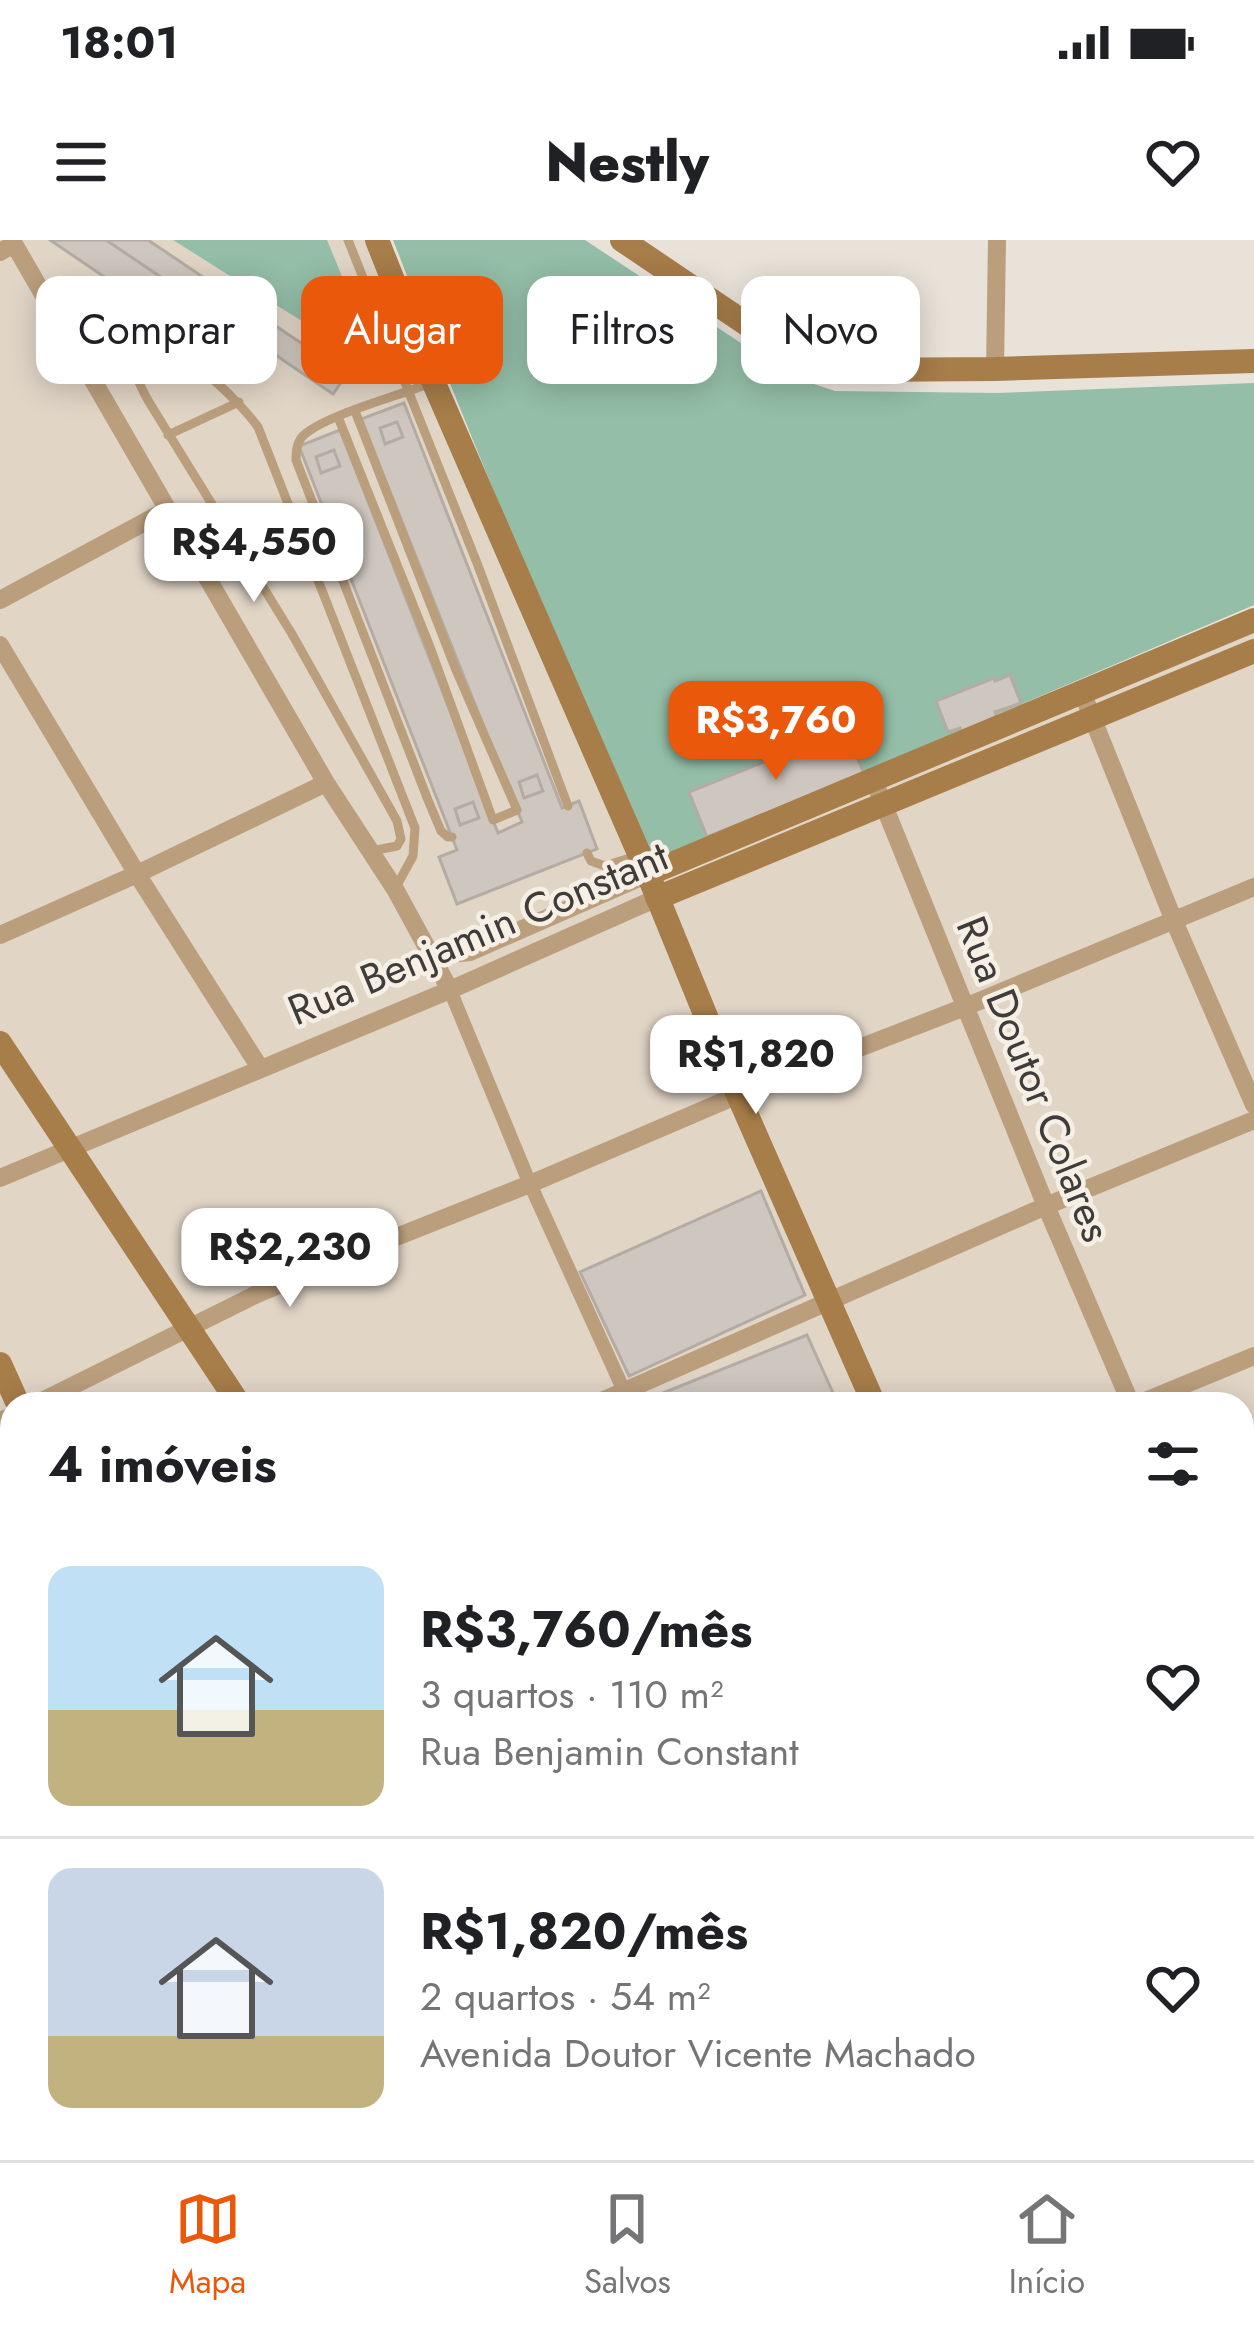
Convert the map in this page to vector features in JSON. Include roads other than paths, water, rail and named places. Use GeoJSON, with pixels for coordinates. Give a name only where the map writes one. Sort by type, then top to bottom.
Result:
{"type":"FeatureCollection","features":[{"type":"Feature","properties":{"kind":"main road"},"geometry":{"type":"LineString","coordinates":[[377,240],[421,387],[648,876],[869,1392]]}},
{"type":"Feature","properties":{"kind":"main road"},"geometry":{"type":"LineString","coordinates":[[622,240],[779,346],[818,364],[852,370],[995,370],[1254,362]]}},
{"type":"Feature","properties":{"kind":"main road","name":"Rua Benjamin Constant"},"geometry":{"type":"LineString","coordinates":[[648,876],[878,793],[1088,704],[1254,620]]}},
{"type":"Feature","properties":{"kind":"main road","name":"Rua Benjamin Constant"},"geometry":{"type":"LineString","coordinates":[[1088,704],[1254,651]]}},
{"type":"Feature","properties":{"kind":"main road"},"geometry":{"type":"LineString","coordinates":[[0,1043],[231,1392]]}},
{"type":"Feature","properties":{"kind":"main road"},"geometry":{"type":"LineString","coordinates":[[0,1364],[13,1392]]}},
{"type":"Feature","properties":{"kind":"street"},"geometry":{"type":"LineString","coordinates":[[995,370],[997,240]]}},
{"type":"Feature","properties":{"kind":"street"},"geometry":{"type":"LineString","coordinates":[[8,245],[433,956],[624,1392]]}},
{"type":"Feature","properties":{"kind":"street"},"geometry":{"type":"LineString","coordinates":[[0,600],[166,509]]}},
{"type":"Feature","properties":{"kind":"street"},"geometry":{"type":"LineString","coordinates":[[0,645],[260,1068]]}},
{"type":"Feature","properties":{"kind":"street"},"geometry":{"type":"LineString","coordinates":[[1088,704],[1254,1106]]}},
{"type":"Feature","properties":{"kind":"street"},"geometry":{"type":"LineString","coordinates":[[0,934],[326,783]]}},
{"type":"Feature","properties":{"kind":"street","name":"Rua Doutor Colares"},"geometry":{"type":"LineString","coordinates":[[878,793],[1046,1206],[1130,1392]]}},
{"type":"Feature","properties":{"kind":"street","name":"Rua Benjamin Constant"},"geometry":{"type":"LineString","coordinates":[[433,956],[454,956],[488,946],[648,876]]}},
{"type":"Feature","properties":{"kind":"street","name":"Rua Benjamin Constant"},"geometry":{"type":"LineString","coordinates":[[0,1178],[450,989],[648,876]]}},
{"type":"Feature","properties":{"kind":"street"},"geometry":{"type":"LineString","coordinates":[[61,1392],[318,1268],[1254,887]]}},
{"type":"Feature","properties":{"kind":"street"},"geometry":{"type":"LineString","coordinates":[[640,1392],[830,1301],[1254,1120]]}},
{"type":"Feature","properties":{"kind":"street"},"geometry":{"type":"LineString","coordinates":[[1165,1392],[1254,1356]]}},
{"type":"Feature","properties":{"kind":"lane"},"geometry":{"type":"LineString","coordinates":[[348,240],[421,387],[568,806]]}},
{"type":"Feature","properties":{"kind":"lane"},"geometry":{"type":"LineString","coordinates":[[371,851],[397,845],[398,821],[292,634],[136,378],[142,349],[152,346],[169,351],[196,367],[239,402],[258,427],[415,828],[413,856],[395,889]]}},
{"type":"Feature","properties":{"kind":"lane"},"geometry":{"type":"LineString","coordinates":[[421,387],[302,435],[296,460],[428,800],[441,831],[452,837]]}},
{"type":"Feature","properties":{"kind":"lane"},"geometry":{"type":"LineString","coordinates":[[168,435],[239,402]]}},
{"type":"Feature","properties":{"kind":"lane"},"geometry":{"type":"LineString","coordinates":[[338,417],[493,820],[517,810],[456,670],[355,411]]}},
{"type":"Feature","properties":{"kind":"lane"},"geometry":{"type":"LineString","coordinates":[[587,853],[597,865],[648,876]]}}]}
